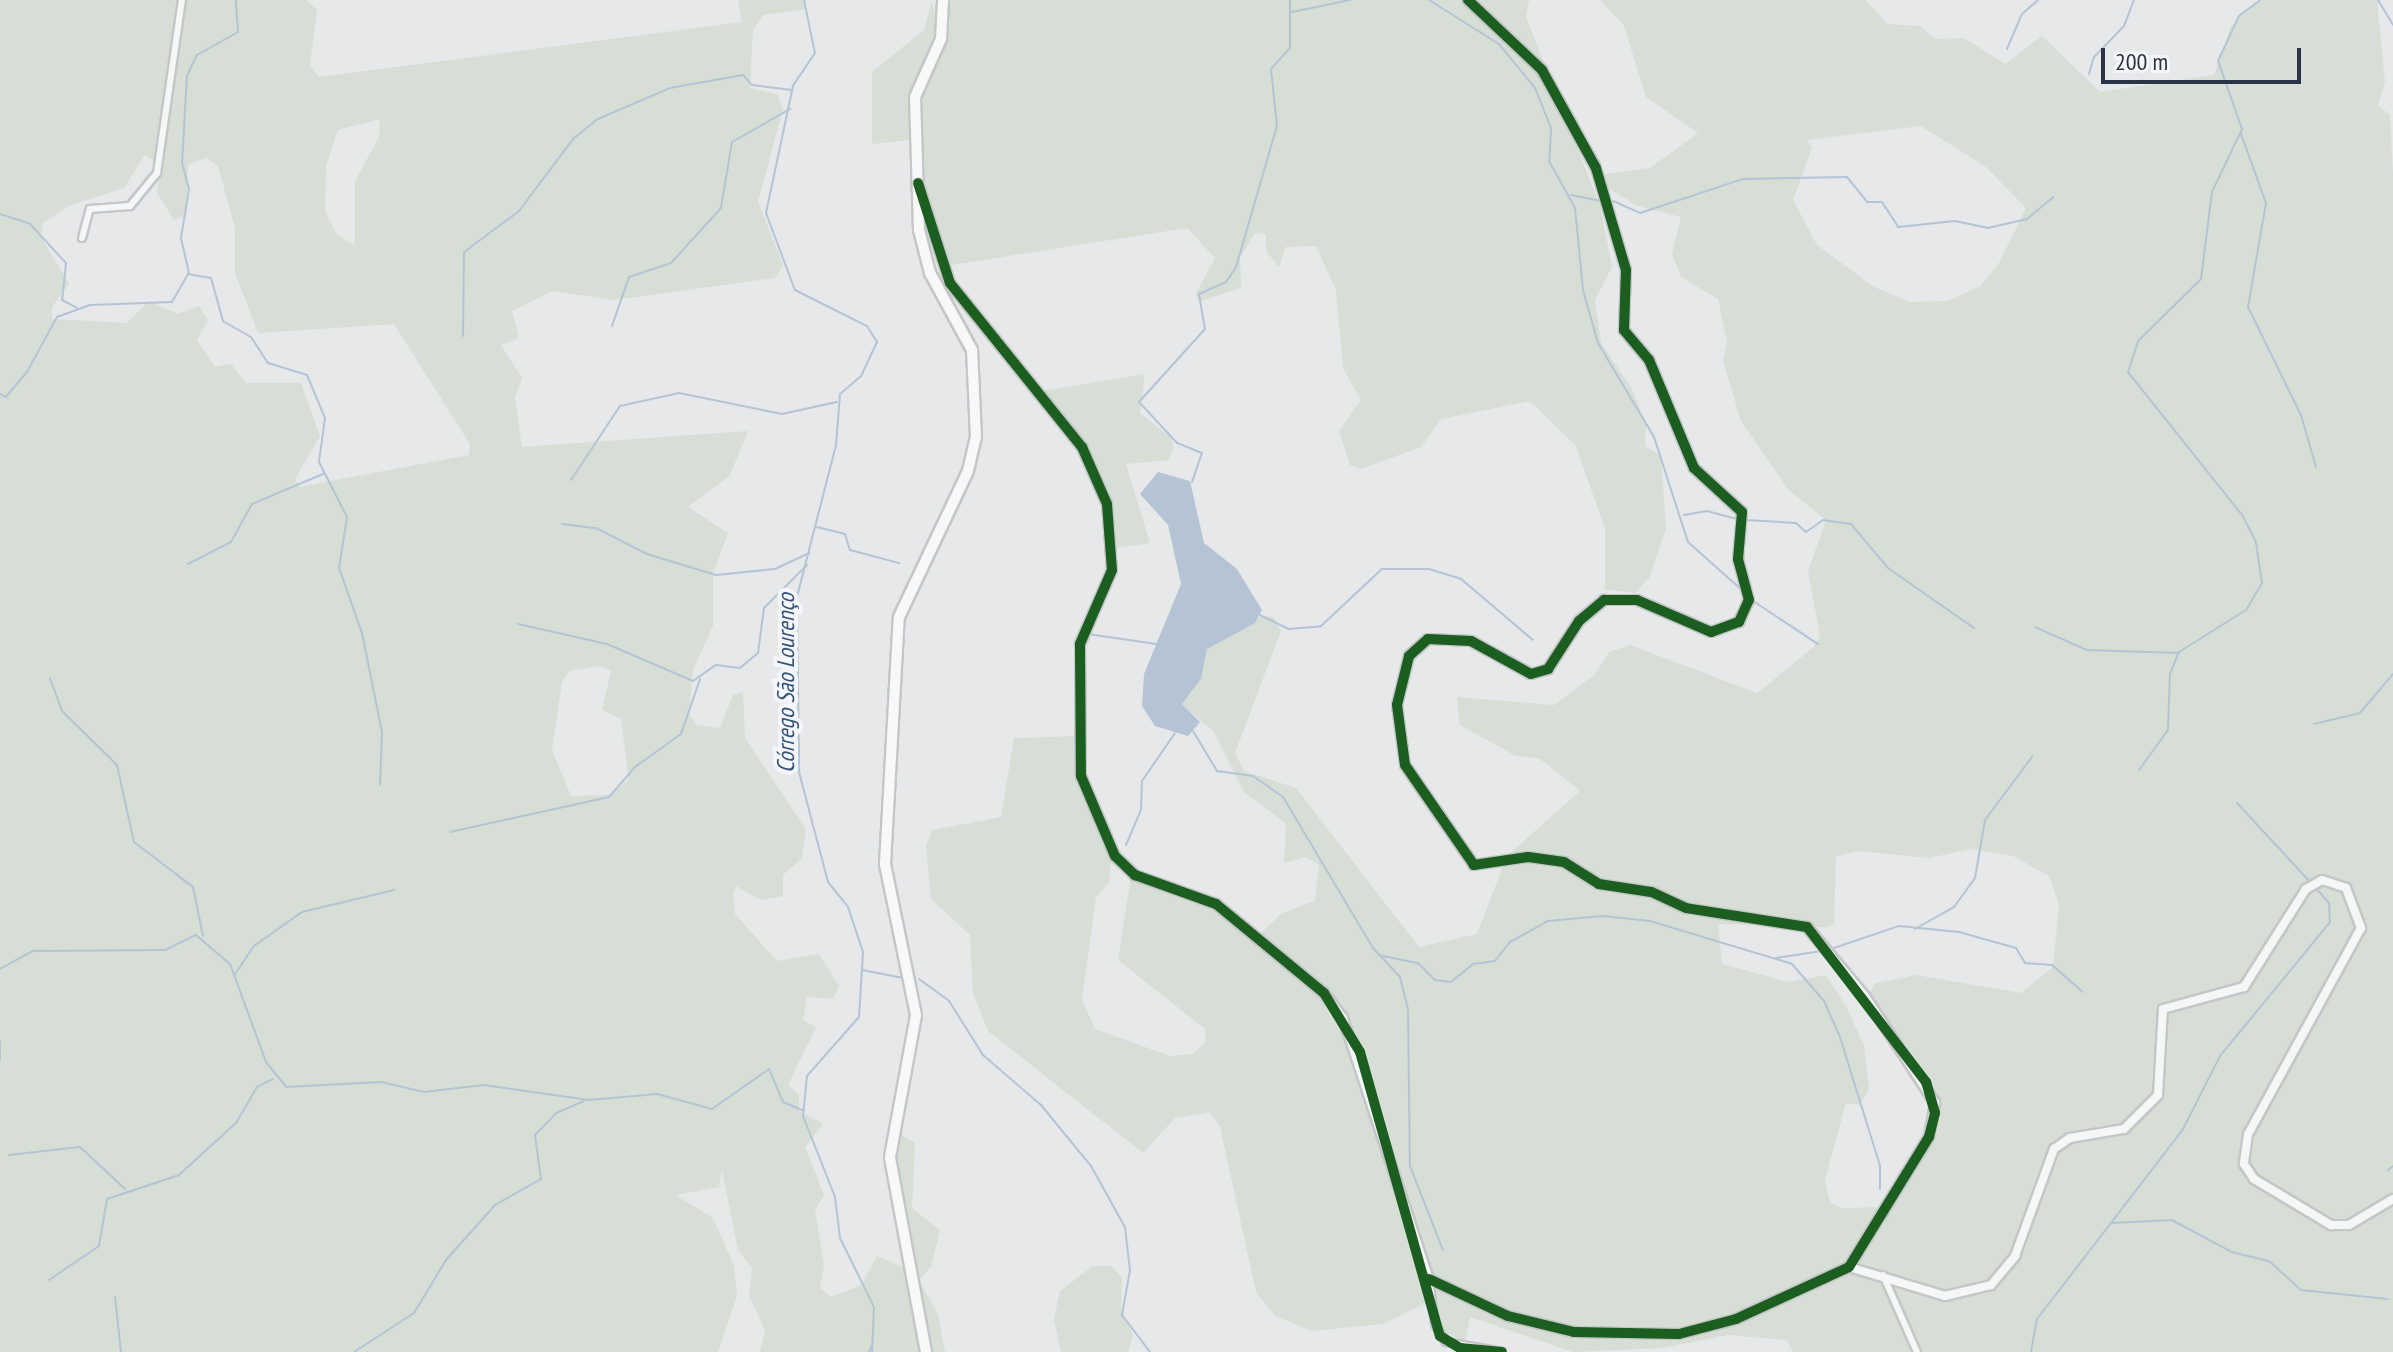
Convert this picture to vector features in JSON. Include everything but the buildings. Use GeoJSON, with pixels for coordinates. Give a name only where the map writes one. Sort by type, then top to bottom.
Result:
{"type":"FeatureCollection","features":[{"type":"Feature","properties":{"kind":"main road"},"geometry":{"type":"LineString","coordinates":[[926,1352],[890,1157],[916,1015],[885,864],[890,706],[899,617],[973,455],[976,378],[963,329],[925,261],[918,183],[915,97],[941,39],[943,0]]}},
{"type":"Feature","properties":{"kind":"street"},"geometry":{"type":"LineString","coordinates":[[82,238],[90,209],[130,206],[157,173],[182,0]]}},
{"type":"Feature","properties":{"kind":"street"},"geometry":{"type":"LineString","coordinates":[[1429,1279],[1538,1325],[1641,1337],[1736,1319],[1849,1267],[1929,1137],[1935,1103],[1812,930],[1605,886],[1564,862],[1528,857],[1474,865],[1432,813],[1403,757],[1397,705],[1409,656],[1428,639],[1471,641],[1531,674],[1548,669],[1579,621],[1604,600],[1637,600],[1711,632],[1739,622],[1749,600],[1738,559],[1742,512],[1694,468],[1649,360],[1624,330],[1626,270],[1596,168],[1542,70],[1468,0]]}},
{"type":"Feature","properties":{"kind":"street"},"geometry":{"type":"LineString","coordinates":[[918,183],[946,275],[1082,447],[1107,504],[1112,570],[1079,653],[1088,802],[1127,870],[1216,904],[1313,983],[1343,1018],[1429,1279],[1435,1324],[1446,1342],[1502,1352]]}},
{"type":"Feature","properties":{"kind":"street"},"geometry":{"type":"LineString","coordinates":[[1849,1267],[1955,1297],[2006,1273],[2054,1149],[2070,1138],[2124,1129],[2158,1095],[2163,1009],[2244,987],[2306,889],[2322,880],[2346,888],[2361,928],[2248,1134],[2244,1164],[2254,1179],[2331,1225],[2349,1225],[2393,1199]]}},
{"type":"Feature","properties":{"kind":"street"},"geometry":{"type":"LineString","coordinates":[[1882,1274],[1917,1352]]}},
{"type":"Feature","properties":{"kind":"shaded area"},"geometry":{"type":"Polygon","coordinates":[[[0,0],[306,0],[317,10],[310,65],[319,77],[742,22],[738,0],[806,0],[806,9],[763,15],[753,30],[750,88],[777,94],[783,109],[758,202],[783,265],[775,278],[614,300],[553,291],[512,311],[519,338],[501,345],[522,378],[515,397],[522,447],[748,431],[730,475],[688,507],[728,533],[713,573],[713,626],[693,670],[689,714],[697,725],[720,728],[733,695],[743,692],[745,738],[806,830],[802,858],[783,875],[783,896],[761,900],[736,886],[733,895],[735,914],[777,961],[819,954],[839,986],[833,999],[807,997],[803,1020],[816,1027],[788,1085],[799,1094],[799,1111],[823,1124],[805,1147],[824,1195],[815,1210],[824,1266],[820,1288],[831,1297],[861,1285],[877,1256],[903,1267],[921,1352],[760,1352],[765,1330],[749,1296],[752,1268],[738,1250],[722,1170],[719,1187],[676,1195],[713,1218],[734,1266],[737,1296],[718,1352],[0,1352],[0,0]],[[380,119],[338,130],[326,166],[325,211],[336,233],[355,246],[355,181],[379,137],[380,119]],[[145,155],[124,188],[71,205],[43,223],[41,237],[69,284],[52,307],[52,319],[127,323],[149,301],[178,314],[199,306],[208,320],[197,340],[215,367],[231,364],[246,383],[301,383],[320,436],[295,479],[299,487],[469,455],[470,444],[394,324],[258,333],[235,273],[235,228],[218,166],[206,158],[188,164],[186,216],[174,220],[157,193],[161,167],[145,155]],[[599,666],[569,671],[562,682],[552,750],[571,796],[609,795],[629,780],[621,719],[602,710],[611,671],[599,666]]]}},
{"type":"Feature","properties":{"kind":"shaded area"},"geometry":{"type":"Polygon","coordinates":[[[949,0],[1529,0],[1526,17],[1600,206],[1612,267],[1595,300],[1601,343],[1631,387],[1646,424],[1645,446],[1661,456],[1666,529],[1649,578],[1635,593],[1605,589],[1605,529],[1576,446],[1530,401],[1441,419],[1421,447],[1361,469],[1350,465],[1339,431],[1361,400],[1343,368],[1336,290],[1316,246],[1286,247],[1279,267],[1266,251],[1266,234],[1255,233],[1240,258],[1241,288],[1201,301],[1195,295],[1215,258],[1187,228],[945,266],[925,190],[922,98],[947,37],[949,0]]]}},
{"type":"Feature","properties":{"kind":"shaded area"},"geometry":{"type":"Polygon","coordinates":[[[1600,0],[1865,0],[1888,24],[1920,26],[1935,39],[1964,38],[2005,64],[2042,36],[2100,92],[2214,75],[2231,26],[2260,0],[2377,0],[2385,82],[2378,105],[2390,115],[2393,175],[2393,1352],[1793,1352],[1787,1340],[1729,1335],[1663,1348],[1573,1352],[1470,1317],[1465,1342],[1446,1333],[1424,1304],[1383,1324],[1312,1331],[1275,1316],[1256,1292],[1220,1127],[1210,1112],[1175,1118],[1143,1153],[988,1031],[973,993],[970,935],[931,899],[926,846],[932,830],[1001,817],[1014,738],[1078,736],[1081,788],[1111,860],[1109,883],[1096,897],[1082,999],[1095,1029],[1170,1056],[1192,1054],[1206,1042],[1204,1028],[1118,960],[1132,870],[1214,900],[1258,936],[1282,913],[1315,901],[1319,865],[1306,857],[1284,863],[1286,824],[1244,792],[1214,732],[1182,704],[1201,679],[1207,649],[1261,616],[1273,617],[1281,631],[1235,753],[1244,771],[1296,788],[1419,947],[1477,934],[1507,856],[1580,791],[1540,759],[1514,755],[1460,725],[1457,697],[1554,705],[1594,675],[1609,652],[1630,645],[1757,693],[1814,647],[1820,636],[1808,571],[1826,520],[1788,489],[1741,421],[1723,361],[1727,342],[1718,299],[1681,277],[1672,254],[1681,217],[1638,206],[1606,187],[1604,174],[1650,168],[1698,133],[1646,97],[1624,26],[1600,0]],[[1921,126],[1807,140],[1812,148],[1793,200],[1817,245],[1874,287],[1910,302],[1948,301],[1980,286],[1998,265],[2026,208],[1986,167],[1921,126]],[[1970,849],[1930,858],[1857,851],[1836,857],[1834,924],[1827,927],[1718,924],[1722,964],[1788,982],[1826,975],[1847,1008],[1864,1046],[1869,1089],[1860,1105],[1846,1103],[1825,1180],[1830,1203],[1843,1208],[1885,1207],[1927,1141],[1935,1099],[1869,996],[1874,984],[1916,975],[2021,993],[2053,967],[2059,904],[2049,876],[2013,856],[1970,849]]]}},
{"type":"Feature","properties":{"kind":"shaded area"},"geometry":{"type":"Polygon","coordinates":[[[932,1],[938,32],[911,87],[910,140],[872,144],[872,72],[924,30],[932,1]]]}},
{"type":"Feature","properties":{"kind":"shaded area"},"geometry":{"type":"Polygon","coordinates":[[[1145,374],[1140,413],[1172,439],[1173,450],[1168,460],[1126,464],[1150,543],[1116,548],[1096,467],[1042,391],[1145,374]]]}},
{"type":"Feature","properties":{"kind":"shaded area"},"geometry":{"type":"Polygon","coordinates":[[[895,1131],[915,1143],[912,1208],[940,1230],[931,1267],[919,1280],[938,1315],[945,1352],[931,1352],[894,1164],[895,1131]]]}},
{"type":"Feature","properties":{"kind":"shaded area"},"geometry":{"type":"Polygon","coordinates":[[[1093,1266],[1111,1266],[1122,1277],[1121,1308],[1133,1335],[1128,1352],[1061,1352],[1054,1319],[1060,1291],[1093,1266]]]}},
{"type":"Feature","properties":{"kind":"water"},"geometry":{"type":"Polygon","coordinates":[[[1158,472],[1190,481],[1204,543],[1237,569],[1262,610],[1255,623],[1207,649],[1201,679],[1182,704],[1200,722],[1188,736],[1155,726],[1142,706],[1144,674],[1181,584],[1168,525],[1140,494],[1158,472]]]}},
{"type":"Feature","properties":{"kind":"waterway"},"geometry":{"type":"LineString","coordinates":[[0,394],[6,397],[27,372],[57,317],[90,305],[172,302],[189,273],[181,238],[189,189],[182,163],[187,76],[197,55],[238,32],[236,0]]}},
{"type":"Feature","properties":{"kind":"waterway","name":"Córrego São Lourenço"},"geometry":{"type":"LineString","coordinates":[[804,0],[815,53],[793,86],[766,213],[795,290],[867,326],[877,342],[861,376],[840,394],[836,445],[797,597],[799,772],[828,882],[848,907],[863,952],[859,1017],[807,1076],[803,1116],[835,1197],[840,1238],[874,1307],[872,1352]]}},
{"type":"Feature","properties":{"kind":"waterway"},"geometry":{"type":"LineString","coordinates":[[1192,482],[1202,453],[1177,443],[1139,402],[1205,329],[1199,294],[1226,282],[1236,267],[1277,126],[1271,69],[1290,48],[1290,0]]}},
{"type":"Feature","properties":{"kind":"waterway"},"geometry":{"type":"LineString","coordinates":[[1292,12],[1350,0]]}},
{"type":"Feature","properties":{"kind":"waterway"},"geometry":{"type":"LineString","coordinates":[[1429,0],[1499,44],[1535,88],[1551,128],[1549,161],[1575,208],[1583,290],[1598,343],[1654,437],[1688,542],[1743,591]]}},
{"type":"Feature","properties":{"kind":"waterway"},"geometry":{"type":"LineString","coordinates":[[2007,49],[2022,14],[2038,0]]}},
{"type":"Feature","properties":{"kind":"waterway"},"geometry":{"type":"LineString","coordinates":[[2089,74],[2094,57],[2124,26],[2134,0]]}},
{"type":"Feature","properties":{"kind":"waterway"},"geometry":{"type":"LineString","coordinates":[[2139,770],[2168,730],[2170,674],[2179,652],[2246,610],[2262,583],[2256,542],[2242,515],[2128,372],[2138,341],[2201,279],[2212,192],[2242,129],[2218,61],[2239,16],[2260,0]]}},
{"type":"Feature","properties":{"kind":"waterway"},"geometry":{"type":"LineString","coordinates":[[2378,0],[2393,25]]}},
{"type":"Feature","properties":{"kind":"waterway"},"geometry":{"type":"LineString","coordinates":[[463,336],[464,252],[519,211],[573,139],[598,119],[670,88],[743,75],[752,85],[792,90]]}},
{"type":"Feature","properties":{"kind":"waterway"},"geometry":{"type":"LineString","coordinates":[[612,326],[629,277],[671,263],[721,208],[732,142],[790,109]]}},
{"type":"Feature","properties":{"kind":"waterway"},"geometry":{"type":"LineString","coordinates":[[2241,134],[2266,203],[2248,307],[2301,415],[2316,467]]}},
{"type":"Feature","properties":{"kind":"waterway"},"geometry":{"type":"LineString","coordinates":[[1613,201],[1640,213],[1743,179],[1847,177],[1867,202],[1882,202],[1898,227],[1955,221],[1988,228],[2027,219],[2053,197]]}},
{"type":"Feature","properties":{"kind":"waterway"},"geometry":{"type":"LineString","coordinates":[[1571,195],[1601,201]]}},
{"type":"Feature","properties":{"kind":"waterway"},"geometry":{"type":"LineString","coordinates":[[0,214],[30,224],[66,263],[62,300],[77,308]]}},
{"type":"Feature","properties":{"kind":"waterway"},"geometry":{"type":"LineString","coordinates":[[188,274],[211,278],[223,321],[251,337],[268,363],[307,375],[325,418],[319,462],[347,517],[339,568],[362,633],[382,732],[380,785]]}},
{"type":"Feature","properties":{"kind":"waterway"},"geometry":{"type":"LineString","coordinates":[[571,480],[620,406],[679,393],[782,414],[837,402]]}},
{"type":"Feature","properties":{"kind":"waterway"},"geometry":{"type":"LineString","coordinates":[[188,564],[231,542],[252,504],[323,474]]}},
{"type":"Feature","properties":{"kind":"waterway"},"geometry":{"type":"LineString","coordinates":[[1684,515],[1707,511],[1740,520]]}},
{"type":"Feature","properties":{"kind":"waterway"},"geometry":{"type":"LineString","coordinates":[[1746,520],[1796,523],[1806,532],[1823,520],[1851,524],[1888,568],[1974,628]]}},
{"type":"Feature","properties":{"kind":"waterway"},"geometry":{"type":"LineString","coordinates":[[562,524],[596,528],[647,554],[716,575],[775,569],[809,553]]}},
{"type":"Feature","properties":{"kind":"waterway"},"geometry":{"type":"LineString","coordinates":[[817,527],[845,534],[850,550],[899,563]]}},
{"type":"Feature","properties":{"kind":"waterway"},"geometry":{"type":"LineString","coordinates":[[518,624],[607,644],[693,681],[716,665],[740,668],[758,653],[764,608],[807,565]]}},
{"type":"Feature","properties":{"kind":"waterway"},"geometry":{"type":"LineString","coordinates":[[1260,615],[1289,629],[1321,626],[1382,569],[1429,569],[1461,579],[1533,640]]}},
{"type":"Feature","properties":{"kind":"waterway"},"geometry":{"type":"LineString","coordinates":[[1753,601],[1818,644]]}},
{"type":"Feature","properties":{"kind":"waterway"},"geometry":{"type":"LineString","coordinates":[[2035,627],[2087,650],[2178,653]]}},
{"type":"Feature","properties":{"kind":"waterway"},"geometry":{"type":"LineString","coordinates":[[1088,634],[1156,644]]}},
{"type":"Feature","properties":{"kind":"waterway"},"geometry":{"type":"LineString","coordinates":[[2314,724],[2360,713],[2393,674]]}},
{"type":"Feature","properties":{"kind":"waterway"},"geometry":{"type":"LineString","coordinates":[[50,678],[62,711],[117,765],[134,842],[193,887],[203,936]]}},
{"type":"Feature","properties":{"kind":"waterway"},"geometry":{"type":"LineString","coordinates":[[450,832],[609,797],[635,767],[681,734],[700,679]]}},
{"type":"Feature","properties":{"kind":"waterway"},"geometry":{"type":"LineString","coordinates":[[1193,731],[1217,771],[1253,776],[1283,797],[1373,948],[1400,977],[1408,1009],[1410,1166],[1443,1250]]}},
{"type":"Feature","properties":{"kind":"waterway"},"geometry":{"type":"LineString","coordinates":[[1126,845],[1141,810],[1142,781],[1175,733]]}},
{"type":"Feature","properties":{"kind":"waterway"},"geometry":{"type":"LineString","coordinates":[[1915,929],[1954,907],[1975,878],[1985,820],[2032,757]]}},
{"type":"Feature","properties":{"kind":"waterway"},"geometry":{"type":"LineString","coordinates":[[2237,803],[2311,883]]}},
{"type":"Feature","properties":{"kind":"waterway"},"geometry":{"type":"LineString","coordinates":[[2031,1352],[2037,1319],[2182,1131],[2220,1056],[2330,922],[2329,903],[2315,887]]}},
{"type":"Feature","properties":{"kind":"waterway"},"geometry":{"type":"LineString","coordinates":[[235,974],[254,946],[302,912],[394,890]]}},
{"type":"Feature","properties":{"kind":"waterway"},"geometry":{"type":"LineString","coordinates":[[1379,955],[1418,963],[1435,980],[1451,982],[1473,964],[1495,961],[1510,942],[1548,921],[1603,916],[1650,921],[1792,964],[1824,1001],[1839,1034],[1880,1166],[1880,1189]]}},
{"type":"Feature","properties":{"kind":"waterway"},"geometry":{"type":"LineString","coordinates":[[1831,949],[1899,926],[1959,932],[2016,948],[2025,963],[2052,965],[2083,992]]}},
{"type":"Feature","properties":{"kind":"waterway"},"geometry":{"type":"LineString","coordinates":[[0,969],[33,951],[165,950],[196,935],[230,964],[266,1062],[286,1087],[381,1082],[424,1092],[484,1085],[589,1100],[657,1094],[712,1109],[769,1069],[783,1102],[802,1110]]}},
{"type":"Feature","properties":{"kind":"waterway"},"geometry":{"type":"LineString","coordinates":[[1776,958],[1821,951]]}},
{"type":"Feature","properties":{"kind":"waterway"},"geometry":{"type":"LineString","coordinates":[[862,970],[903,978]]}},
{"type":"Feature","properties":{"kind":"waterway"},"geometry":{"type":"LineString","coordinates":[[919,979],[949,1001],[983,1055],[1041,1105],[1091,1166],[1125,1227],[1130,1270],[1122,1315],[1150,1352]]}},
{"type":"Feature","properties":{"kind":"waterway"},"geometry":{"type":"LineString","coordinates":[[0,1041],[0,1059]]}},
{"type":"Feature","properties":{"kind":"waterway"},"geometry":{"type":"LineString","coordinates":[[49,1280],[99,1246],[107,1199],[179,1175],[236,1123],[257,1087],[273,1079]]}},
{"type":"Feature","properties":{"kind":"waterway"},"geometry":{"type":"LineString","coordinates":[[354,1352],[414,1313],[446,1260],[495,1205],[541,1179],[535,1135],[556,1113],[584,1101]]}},
{"type":"Feature","properties":{"kind":"waterway"},"geometry":{"type":"LineString","coordinates":[[9,1155],[80,1147],[125,1189]]}},
{"type":"Feature","properties":{"kind":"waterway"},"geometry":{"type":"LineString","coordinates":[[2388,1170],[2393,1166]]}},
{"type":"Feature","properties":{"kind":"waterway"},"geometry":{"type":"LineString","coordinates":[[2111,1223],[2172,1220],[2232,1252],[2269,1261],[2301,1290],[2388,1299]]}},
{"type":"Feature","properties":{"kind":"waterway"},"geometry":{"type":"LineString","coordinates":[[115,1297],[121,1352]]}},
{"type":"Feature","properties":{"kind":"waterway","name":"Córrego São Lourenço"},"geometry":{"type":"LineString","coordinates":[[869,1352],[872,1345]]}},
{"type":"Feature","properties":{"kind":"cycle path"},"geometry":{"type":"LineString","coordinates":[[1429,1279],[1508,1316],[1574,1332],[1679,1334],[1736,1319],[1849,1267],[1929,1137],[1935,1113],[1926,1082],[1807,927],[1686,908],[1651,892],[1599,884],[1564,862],[1528,857],[1474,865],[1405,765],[1397,705],[1409,656],[1428,639],[1471,641],[1531,674],[1548,669],[1579,621],[1604,600],[1637,600],[1711,632],[1739,622],[1749,600],[1738,559],[1742,512],[1694,468],[1649,360],[1624,330],[1626,270],[1596,168],[1542,70],[1468,0]]}},
{"type":"Feature","properties":{"kind":"cycle path"},"geometry":{"type":"LineString","coordinates":[[918,183],[950,283],[1082,447],[1107,504],[1112,570],[1080,644],[1081,776],[1115,856],[1135,875],[1216,904],[1324,993],[1360,1052],[1440,1336],[1460,1348],[1502,1352]]}}]}
